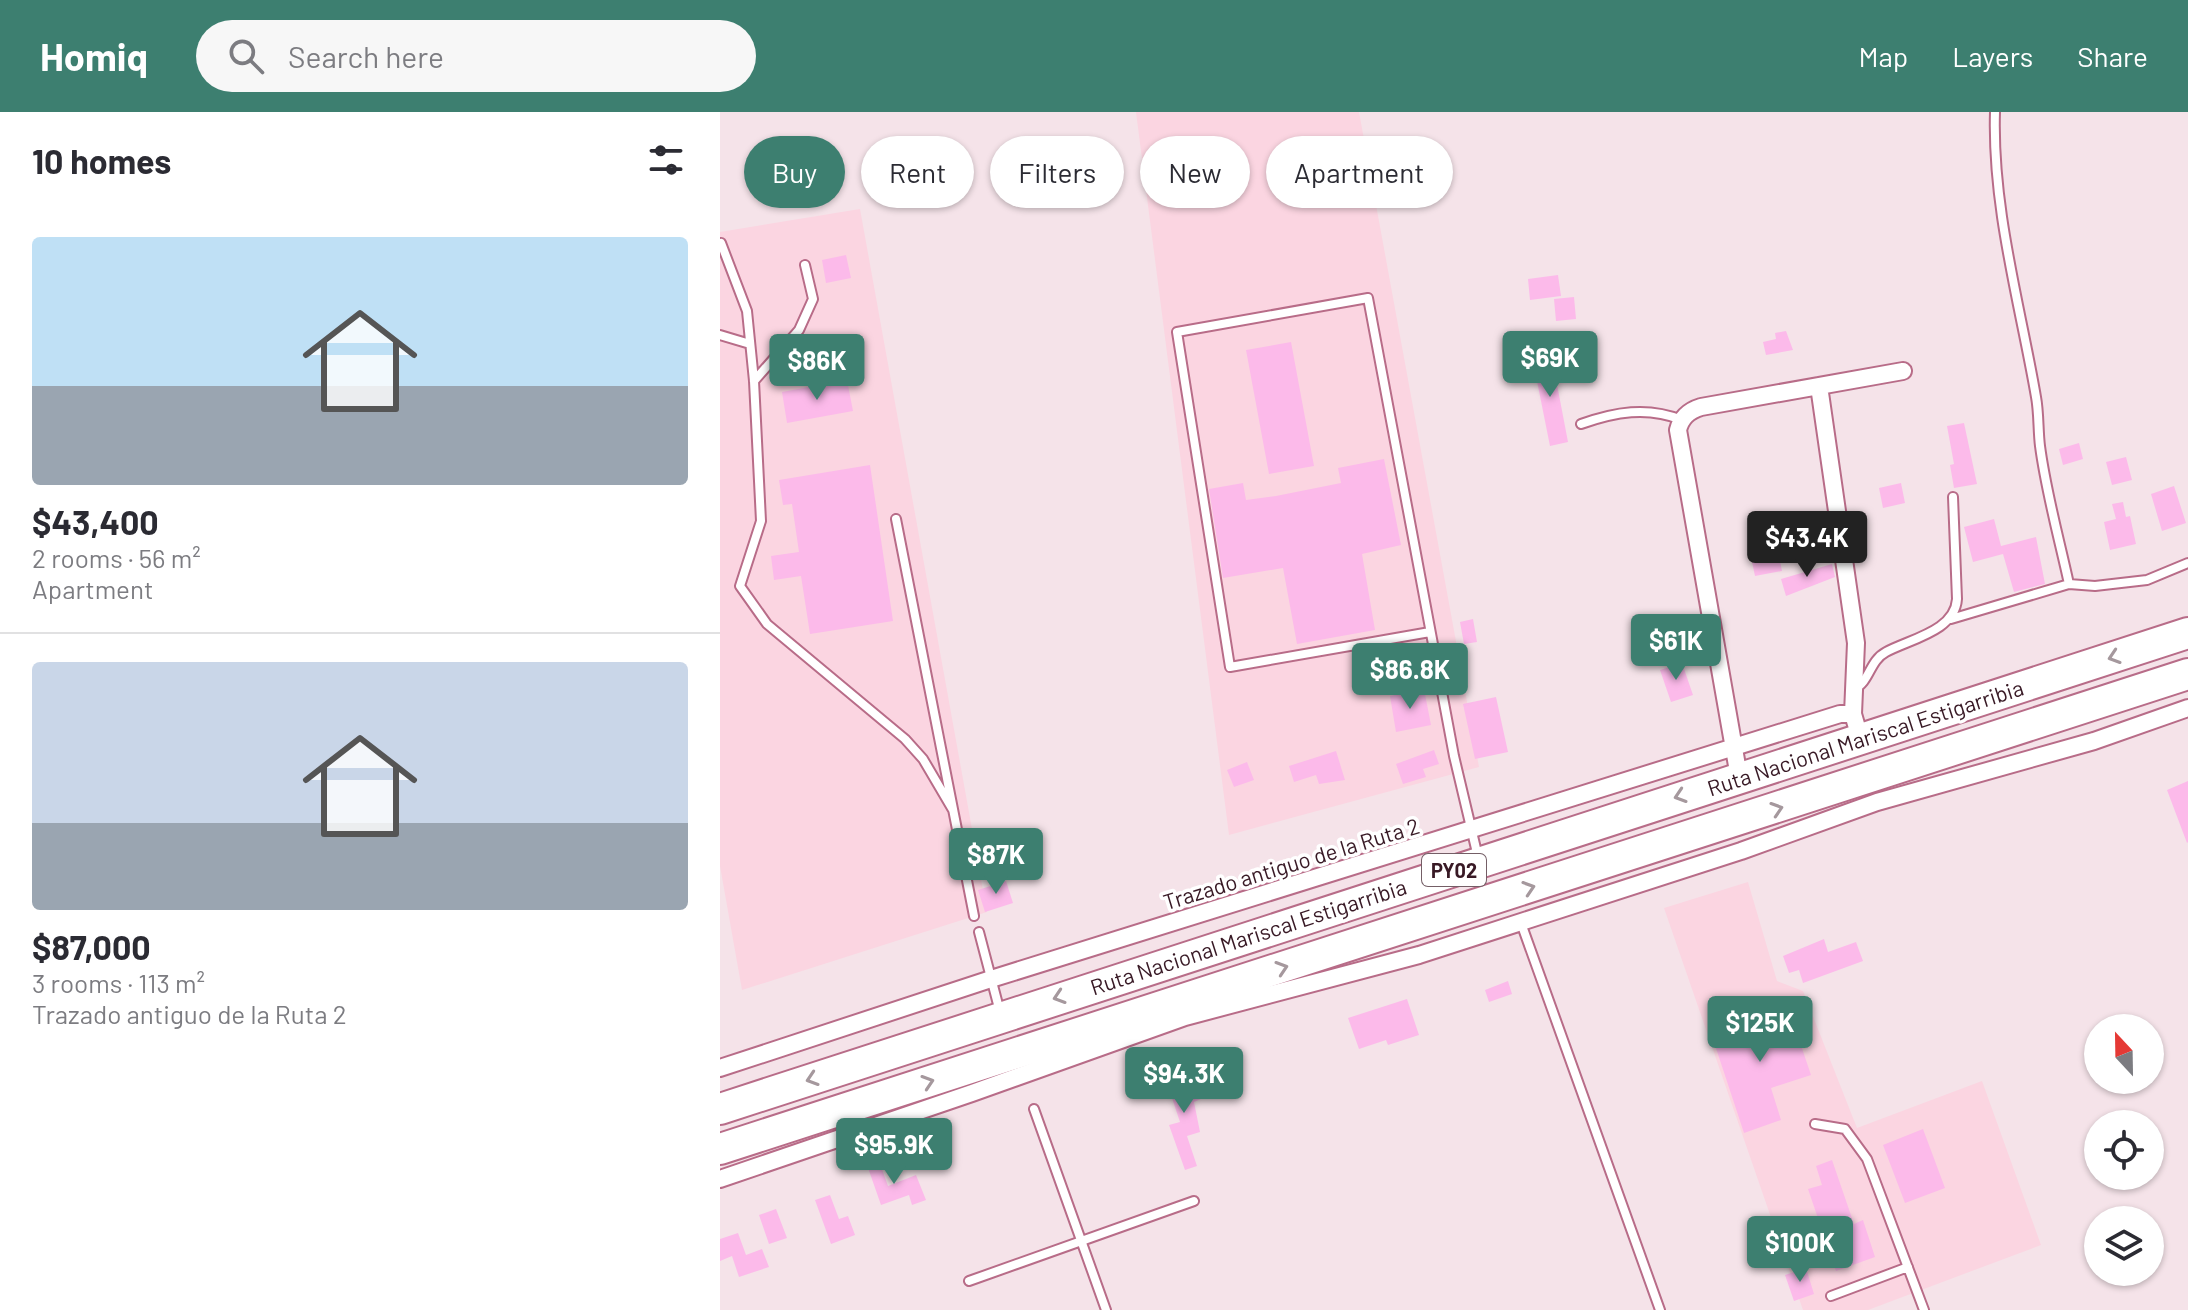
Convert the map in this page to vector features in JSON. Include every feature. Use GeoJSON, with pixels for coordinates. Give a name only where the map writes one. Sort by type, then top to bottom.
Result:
{"type":"FeatureCollection","features":[{"type":"Feature","properties":{"kind":"highway","name":"Ruta Nacional Mariscal Estigarribia"},"geometry":{"type":"LineString","coordinates":[[720,1109],[1479,861],[1737,763],[2188,633]]}},
{"type":"Feature","properties":{"kind":"highway","name":"Ruta Nacional Mariscal Estigarribia"},"geometry":{"type":"LineString","coordinates":[[720,1149],[2188,674]]}},
{"type":"Feature","properties":{"kind":"street"},"geometry":{"type":"LineString","coordinates":[[1737,763],[1692,525],[1678,430],[1682,420],[1689,412],[1701,407],[1903,371]]}},
{"type":"Feature","properties":{"kind":"street"},"geometry":{"type":"LineString","coordinates":[[1819,386],[1856,643],[1853,689],[1857,726]]}},
{"type":"Feature","properties":{"kind":"street"},"geometry":{"type":"LineString","coordinates":[[720,1179],[1185,1017],[1419,955],[1741,851],[1877,802],[2094,741],[2188,708]]}},
{"type":"Feature","properties":{"kind":"street","name":"Trazado antiguo de la Ruta 2"},"geometry":{"type":"LineString","coordinates":[[720,1068],[991,979],[1472,829],[1737,763]]}},
{"type":"Feature","properties":{"kind":"lane"},"geometry":{"type":"LineString","coordinates":[[1995,112],[1995,145],[2005,230],[2022,334],[2037,400],[2040,446],[2069,584]]}},
{"type":"Feature","properties":{"kind":"lane"},"geometry":{"type":"LineString","coordinates":[[721,243],[747,311],[754,381],[761,521],[740,586],[767,624],[905,739],[923,759],[953,810]]}},
{"type":"Feature","properties":{"kind":"lane"},"geometry":{"type":"LineString","coordinates":[[754,381],[799,330],[813,299],[805,265]]}},
{"type":"Feature","properties":{"kind":"lane"},"geometry":{"type":"LineString","coordinates":[[1430,632],[1230,667],[1177,332],[1368,298],[1430,632],[1479,861]]}},
{"type":"Feature","properties":{"kind":"lane"},"geometry":{"type":"LineString","coordinates":[[720,335],[750,344]]}},
{"type":"Feature","properties":{"kind":"lane"},"geometry":{"type":"LineString","coordinates":[[1581,424],[1613,412],[1664,413],[1682,420]]}},
{"type":"Feature","properties":{"kind":"lane"},"geometry":{"type":"LineString","coordinates":[[1951,619],[1957,599],[1953,497]]}},
{"type":"Feature","properties":{"kind":"lane"},"geometry":{"type":"LineString","coordinates":[[896,519],[974,916]]}},
{"type":"Feature","properties":{"kind":"lane"},"geometry":{"type":"LineString","coordinates":[[1853,689],[1861,686],[1871,664],[1880,655],[1951,619],[2069,584],[2095,586],[2147,580],[2188,563]]}},
{"type":"Feature","properties":{"kind":"lane"},"geometry":{"type":"LineString","coordinates":[[1521,922],[1660,1310]]}},
{"type":"Feature","properties":{"kind":"lane"},"geometry":{"type":"LineString","coordinates":[[979,932],[1002,1016]]}},
{"type":"Feature","properties":{"kind":"lane"},"geometry":{"type":"LineString","coordinates":[[1034,1109],[1106,1310]]}},
{"type":"Feature","properties":{"kind":"lane"},"geometry":{"type":"LineString","coordinates":[[1815,1124],[1845,1129],[1867,1159],[1924,1310]]}},
{"type":"Feature","properties":{"kind":"lane"},"geometry":{"type":"LineString","coordinates":[[969,1281],[1194,1201]]}},
{"type":"Feature","properties":{"kind":"lane"},"geometry":{"type":"LineString","coordinates":[[1831,1296],[1908,1267]]}},
{"type":"Feature","properties":{"kind":"shaded area"},"geometry":{"type":"Polygon","coordinates":[[[1136,112],[1359,112],[1363,136],[1266,136],[1266,208],[1377,208],[1479,767],[1229,835],[1148,208],[1250,208],[1250,136],[1140,136],[1140,143],[1136,112]]]}},
{"type":"Feature","properties":{"kind":"shaded area"},"geometry":{"type":"Polygon","coordinates":[[[860,209],[987,912],[742,990],[720,866],[720,232],[860,209]]]}},
{"type":"Feature","properties":{"kind":"shaded area"},"geometry":{"type":"Polygon","coordinates":[[[1748,882],[1777,981],[1803,991],[1857,1128],[1982,1081],[2041,1245],[1868,1310],[1803,1310],[1664,908],[1748,882]]]}},
{"type":"Feature","properties":{"kind":"building"},"geometry":{"type":"Polygon","coordinates":[[[846,255],[851,278],[826,283],[822,260],[846,255]]]}},
{"type":"Feature","properties":{"kind":"building"},"geometry":{"type":"Polygon","coordinates":[[[1558,275],[1561,296],[1530,300],[1528,279],[1558,275]]]}},
{"type":"Feature","properties":{"kind":"building"},"geometry":{"type":"Polygon","coordinates":[[[1574,297],[1576,319],[1556,321],[1554,299],[1574,297]]]}},
{"type":"Feature","properties":{"kind":"building"},"geometry":{"type":"Polygon","coordinates":[[[1786,331],[1793,350],[1766,355],[1763,342],[1776,339],[1775,333],[1786,331]]]}},
{"type":"Feature","properties":{"kind":"building"},"geometry":{"type":"Polygon","coordinates":[[[1291,342],[1314,466],[1269,474],[1246,350],[1291,342]]]}},
{"type":"Feature","properties":{"kind":"building"},"geometry":{"type":"Polygon","coordinates":[[[1551,353],[1568,442],[1550,446],[1532,356],[1551,353]]]}},
{"type":"Feature","properties":{"kind":"building"},"geometry":{"type":"Polygon","coordinates":[[[847,380],[853,411],[787,423],[782,392],[847,380]]]}},
{"type":"Feature","properties":{"kind":"building"},"geometry":{"type":"Polygon","coordinates":[[[1964,423],[1977,484],[1954,488],[1950,465],[1954,464],[1947,426],[1964,423]]]}},
{"type":"Feature","properties":{"kind":"building"},"geometry":{"type":"Polygon","coordinates":[[[2079,443],[2083,459],[2063,465],[2059,449],[2079,443]]]}},
{"type":"Feature","properties":{"kind":"building"},"geometry":{"type":"Polygon","coordinates":[[[2126,457],[2132,480],[2112,485],[2106,462],[2126,457]]]}},
{"type":"Feature","properties":{"kind":"building"},"geometry":{"type":"Polygon","coordinates":[[[1384,459],[1401,545],[1362,554],[1375,630],[1297,644],[1283,568],[1223,578],[1209,489],[1243,483],[1246,500],[1276,496],[1341,483],[1338,468],[1384,459]]]}},
{"type":"Feature","properties":{"kind":"building"},"geometry":{"type":"Polygon","coordinates":[[[870,465],[893,621],[810,634],[801,576],[774,580],[771,556],[799,552],[792,504],[783,505],[779,480],[870,465]]]}},
{"type":"Feature","properties":{"kind":"building"},"geometry":{"type":"Polygon","coordinates":[[[1901,483],[1905,503],[1883,508],[1879,488],[1901,483]]]}},
{"type":"Feature","properties":{"kind":"building"},"geometry":{"type":"Polygon","coordinates":[[[2174,486],[2186,523],[2162,531],[2151,494],[2174,486]]]}},
{"type":"Feature","properties":{"kind":"building"},"geometry":{"type":"Polygon","coordinates":[[[2123,502],[2126,517],[2130,516],[2136,544],[2110,550],[2104,522],[2116,519],[2112,504],[2123,502]]]}},
{"type":"Feature","properties":{"kind":"building"},"geometry":{"type":"Polygon","coordinates":[[[1994,519],[2001,546],[2036,537],[2045,584],[2014,592],[2003,554],[1973,562],[1964,527],[1994,519]]]}},
{"type":"Feature","properties":{"kind":"building"},"geometry":{"type":"Polygon","coordinates":[[[1779,556],[1782,571],[1755,576],[1752,562],[1779,556]]]}},
{"type":"Feature","properties":{"kind":"building"},"geometry":{"type":"Polygon","coordinates":[[[1832,564],[1835,577],[1786,596],[1781,579],[1832,564]]]}},
{"type":"Feature","properties":{"kind":"building"},"geometry":{"type":"Polygon","coordinates":[[[1473,619],[1477,642],[1464,644],[1460,622],[1473,619]]]}},
{"type":"Feature","properties":{"kind":"building"},"geometry":{"type":"Polygon","coordinates":[[[1682,663],[1693,695],[1671,702],[1660,670],[1682,663]]]}},
{"type":"Feature","properties":{"kind":"building"},"geometry":{"type":"Polygon","coordinates":[[[1424,689],[1431,725],[1396,732],[1390,696],[1424,689]]]}},
{"type":"Feature","properties":{"kind":"building"},"geometry":{"type":"Polygon","coordinates":[[[1496,697],[1508,752],[1475,759],[1463,704],[1496,697]]]}},
{"type":"Feature","properties":{"kind":"building"},"geometry":{"type":"Polygon","coordinates":[[[1434,750],[1439,764],[1423,769],[1426,777],[1403,784],[1396,764],[1434,750]]]}},
{"type":"Feature","properties":{"kind":"building"},"geometry":{"type":"Polygon","coordinates":[[[1336,751],[1345,780],[1319,784],[1316,775],[1294,782],[1289,766],[1336,751]]]}},
{"type":"Feature","properties":{"kind":"building"},"geometry":{"type":"Polygon","coordinates":[[[1247,762],[1254,780],[1234,787],[1227,770],[1247,762]]]}},
{"type":"Feature","properties":{"kind":"building"},"geometry":{"type":"Polygon","coordinates":[[[2188,781],[2188,842],[2187,843],[2167,790],[2188,781]]]}},
{"type":"Feature","properties":{"kind":"building"},"geometry":{"type":"Polygon","coordinates":[[[1006,881],[1013,903],[985,912],[978,890],[1006,881]]]}},
{"type":"Feature","properties":{"kind":"building"},"geometry":{"type":"Polygon","coordinates":[[[1824,939],[1828,952],[1856,942],[1863,961],[1803,983],[1799,970],[1789,973],[1783,956],[1824,939]]]}},
{"type":"Feature","properties":{"kind":"building"},"geometry":{"type":"Polygon","coordinates":[[[1508,981],[1512,994],[1489,1002],[1485,990],[1508,981]]]}},
{"type":"Feature","properties":{"kind":"building"},"geometry":{"type":"Polygon","coordinates":[[[1407,999],[1419,1035],[1388,1045],[1386,1040],[1359,1049],[1348,1018],[1407,999]]]}},
{"type":"Feature","properties":{"kind":"building"},"geometry":{"type":"Polygon","coordinates":[[[1788,1007],[1811,1075],[1771,1088],[1781,1120],[1744,1133],[1711,1033],[1788,1007]]]}},
{"type":"Feature","properties":{"kind":"building"},"geometry":{"type":"Polygon","coordinates":[[[1186,1070],[1193,1091],[1200,1088],[1203,1098],[1194,1102],[1200,1132],[1187,1136],[1197,1166],[1185,1170],[1169,1125],[1180,1122],[1165,1077],[1186,1070]]]}},
{"type":"Feature","properties":{"kind":"building"},"geometry":{"type":"Polygon","coordinates":[[[1923,1129],[1945,1188],[1905,1203],[1883,1145],[1923,1129]]]}},
{"type":"Feature","properties":{"kind":"building"},"geometry":{"type":"Polygon","coordinates":[[[878,1158],[888,1186],[916,1175],[926,1200],[912,1205],[909,1195],[881,1205],[866,1162],[878,1158]]]}},
{"type":"Feature","properties":{"kind":"building"},"geometry":{"type":"Polygon","coordinates":[[[1832,1160],[1854,1224],[1863,1220],[1875,1257],[1836,1271],[1808,1189],[1822,1185],[1816,1166],[1832,1160]]]}},
{"type":"Feature","properties":{"kind":"building"},"geometry":{"type":"Polygon","coordinates":[[[830,1195],[839,1219],[848,1216],[855,1235],[831,1244],[815,1200],[830,1195]]]}},
{"type":"Feature","properties":{"kind":"building"},"geometry":{"type":"Polygon","coordinates":[[[776,1209],[787,1238],[769,1244],[759,1215],[776,1209]]]}},
{"type":"Feature","properties":{"kind":"building"},"geometry":{"type":"Polygon","coordinates":[[[738,1233],[746,1255],[762,1249],[769,1267],[739,1277],[732,1256],[720,1261],[720,1239],[738,1233]]]}},
{"type":"Feature","properties":{"kind":"building"},"geometry":{"type":"Polygon","coordinates":[[[1806,1268],[1814,1294],[1794,1301],[1785,1275],[1806,1268]]]}}]}
